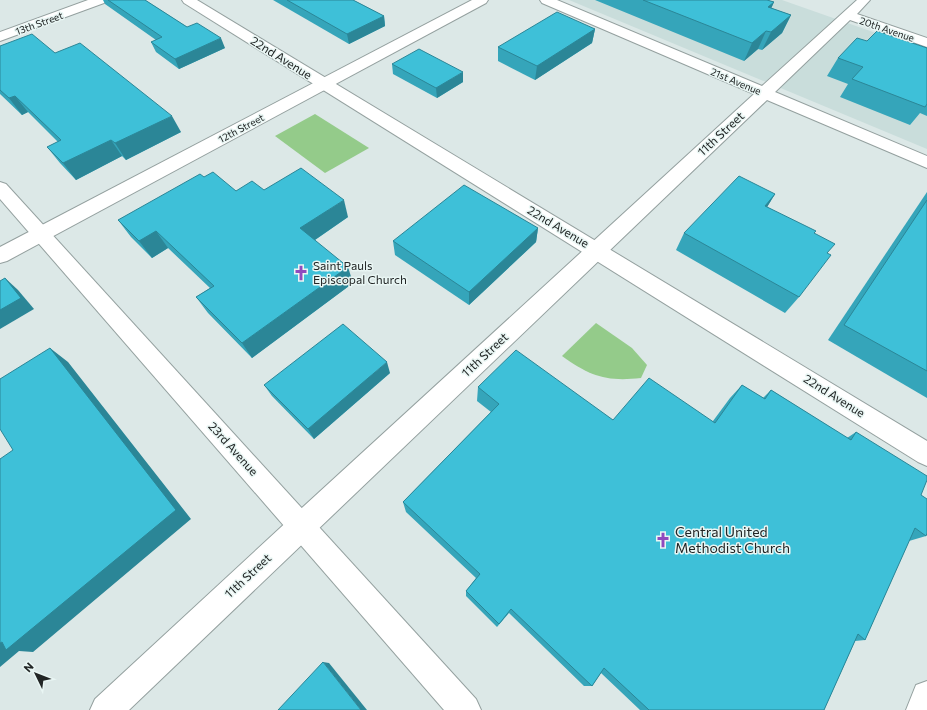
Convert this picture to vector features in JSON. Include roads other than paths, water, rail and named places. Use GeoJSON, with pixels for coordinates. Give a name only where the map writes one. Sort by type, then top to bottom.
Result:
{"type":"FeatureCollection","features":[{"type":"Feature","properties":{"kind":"street","name":"13th Street"},"geometry":{"type":"LineString","coordinates":[[0,37],[100,0]]}},
{"type":"Feature","properties":{"kind":"street","name":"22nd Avenue"},"geometry":{"type":"LineString","coordinates":[[188,0],[927,454]]}},
{"type":"Feature","properties":{"kind":"street","name":"12th Street"},"geometry":{"type":"LineString","coordinates":[[0,256],[482,0]]}},
{"type":"Feature","properties":{"kind":"street","name":"21st Avenue"},"geometry":{"type":"LineString","coordinates":[[546,0],[927,162]]}},
{"type":"Feature","properties":{"kind":"street","name":"11th Street"},"geometry":{"type":"LineString","coordinates":[[106,710],[864,0]]}},
{"type":"Feature","properties":{"kind":"street","name":"20th Avenue"},"geometry":{"type":"LineString","coordinates":[[848,15],[927,43]]}},
{"type":"Feature","properties":{"kind":"street","name":"23rd Avenue"},"geometry":{"type":"LineString","coordinates":[[0,188],[465,710]]}},
{"type":"Feature","properties":{"kind":"street"},"geometry":{"type":"LineString","coordinates":[[922,710],[927,696]]}},
{"type":"Feature","properties":{"kind":"place","name":"Saint Pauls Episcopal Church"},"geometry":{"type":"Point","coordinates":[301,273]}},
{"type":"Feature","properties":{"kind":"place","name":"Central United Methodist Church"},"geometry":{"type":"Point","coordinates":[663,540]}}]}
